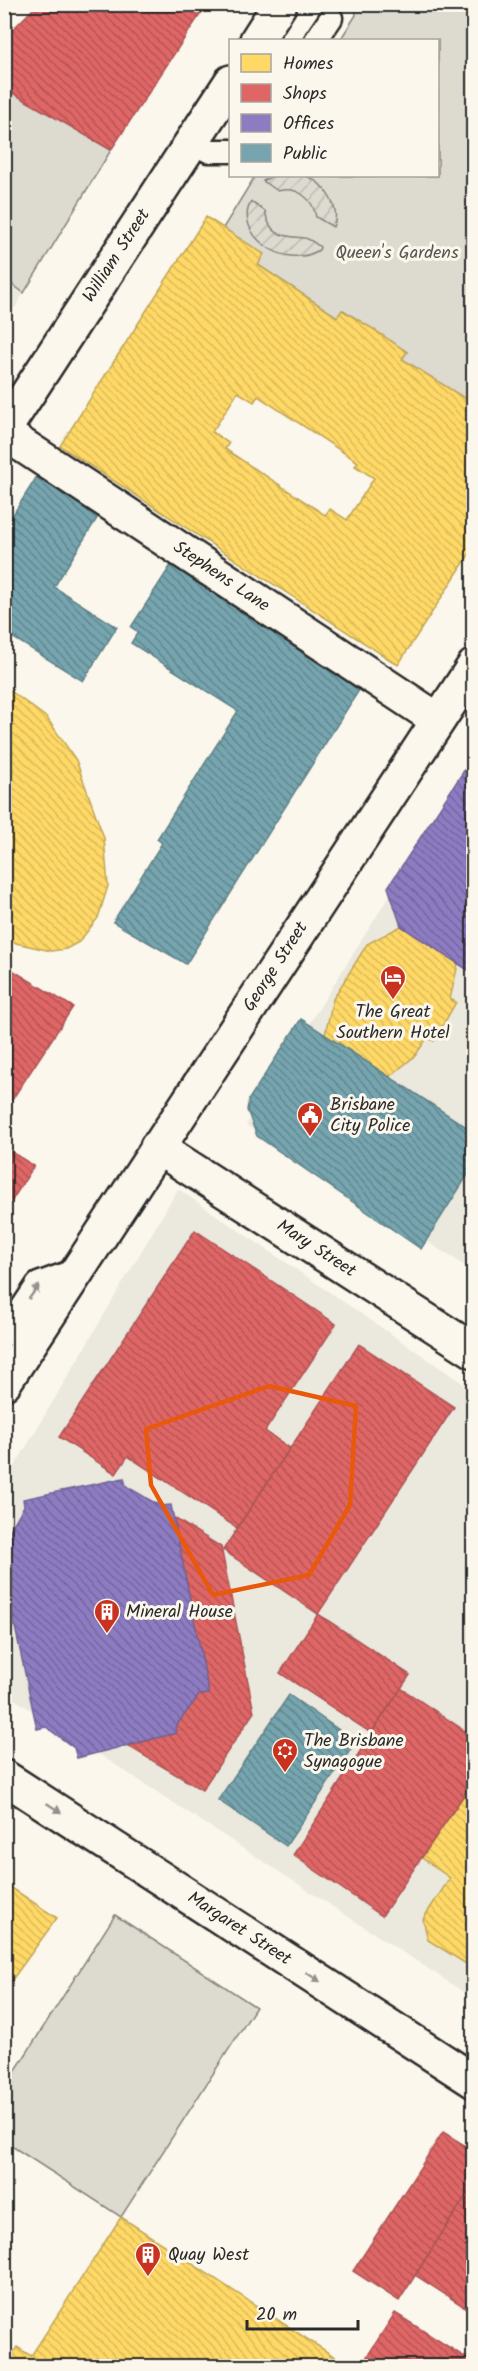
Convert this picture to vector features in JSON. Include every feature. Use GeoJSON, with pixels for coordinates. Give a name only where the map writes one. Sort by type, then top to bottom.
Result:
{"type":"FeatureCollection","features":[{"type":"Feature","properties":{"kind":"street"},"geometry":{"type":"LineString","coordinates":[[258,39],[280,4]]}},
{"type":"Feature","properties":{"kind":"street","name":"William Street"},"geometry":{"type":"LineString","coordinates":[[4,432],[229,85]]}},
{"type":"Feature","properties":{"kind":"street","name":"Stephens Lane"},"geometry":{"type":"LineString","coordinates":[[4,432],[438,720]]}},
{"type":"Feature","properties":{"kind":"street","name":"George Street"},"geometry":{"type":"LineString","coordinates":[[4,1383],[474,666]]}},
{"type":"Feature","properties":{"kind":"street","name":"Mary Street"},"geometry":{"type":"LineString","coordinates":[[158,1147],[474,1352]]}},
{"type":"Feature","properties":{"kind":"street","name":"Margaret Street"},"geometry":{"type":"LineString","coordinates":[[4,1777],[474,2080]]}},
{"type":"Feature","properties":{"kind":"lane"},"geometry":{"type":"LineString","coordinates":[[317,39],[331,18]]}},
{"type":"Feature","properties":{"kind":"lane"},"geometry":{"type":"LineString","coordinates":[[193,141],[208,151],[229,151]]}},
{"type":"Feature","properties":{"kind":"lane"},"geometry":{"type":"LineString","coordinates":[[4,1335],[38,1284],[79,1269]]}},
{"type":"Feature","properties":{"kind":"highlighted area"},"geometry":{"type":"Polygon","coordinates":[[[269,1386],[356,1406],[350,1505],[309,1575],[213,1595],[151,1485],[146,1429],[269,1386]]]}},
{"type":"Feature","properties":{"kind":"shaded area"},"geometry":{"type":"Polygon","coordinates":[[[5,279],[24,293],[5,323],[5,279]]]}},
{"type":"Feature","properties":{"kind":"shaded area"},"geometry":{"type":"Polygon","coordinates":[[[473,762],[473,1271],[246,1125],[473,762]]]}},
{"type":"Feature","properties":{"kind":"shaded area"},"geometry":{"type":"Polygon","coordinates":[[[178,1189],[473,1390],[473,1998],[5,1693],[5,1483],[178,1189]]]}},
{"type":"Feature","properties":{"kind":"green space","name":"Queen's Gardens"},"geometry":{"type":"Polygon","coordinates":[[[355,5],[473,5],[473,404],[402,359],[407,352],[343,310],[337,317],[258,265],[263,254],[223,228],[254,177],[439,177],[439,39],[341,39],[356,15],[355,5]]]}},
{"type":"Feature","properties":{"kind":"green space"},"geometry":{"type":"Polygon","coordinates":[[[5,88],[111,150],[24,293],[5,279],[5,88]]]}},
{"type":"Feature","properties":{"kind":"green space"},"geometry":{"type":"Polygon","coordinates":[[[270,177],[313,179],[330,197],[335,212],[333,227],[316,217],[311,204],[303,195],[292,190],[278,191],[263,181],[270,177]]]}},
{"type":"Feature","properties":{"kind":"green space"},"geometry":{"type":"Polygon","coordinates":[[[251,202],[265,211],[270,226],[278,234],[308,239],[320,247],[319,250],[305,255],[291,256],[265,246],[255,236],[249,225],[247,214],[251,202]]]}},
{"type":"Feature","properties":{"kind":"green space"},"geometry":{"type":"Polygon","coordinates":[[[115,1915],[256,2007],[121,2217],[4,2141],[5,2087],[115,1915]]]}},
{"type":"Feature","properties":{"kind":"building: Homes"},"geometry":{"type":"Polygon","coordinates":[[[206,217],[264,254],[258,265],[337,317],[342,310],[373,329],[407,352],[402,359],[474,404],[474,547],[398,665],[60,446],[206,217]],[[238,392],[212,432],[229,443],[225,449],[325,515],[330,509],[347,520],[374,478],[355,466],[358,462],[258,396],[254,402],[238,392]]]}},
{"type":"Feature","properties":{"kind":"building: Homes"},"geometry":{"type":"Polygon","coordinates":[[[4,686],[47,718],[76,760],[104,838],[108,886],[98,918],[79,942],[66,949],[51,951],[16,943],[4,936],[4,686]]]}},
{"type":"Feature","properties":{"kind":"building: Homes","name":"The Great Southern Hotel"},"geometry":{"type":"Polygon","coordinates":[[[401,926],[458,964],[450,999],[456,1002],[434,1041],[427,1038],[415,1056],[389,1077],[325,1035],[333,999],[367,944],[401,926]]]}},
{"type":"Feature","properties":{"kind":"building: Homes"},"geometry":{"type":"Polygon","coordinates":[[[474,1780],[474,1967],[471,1967],[428,1940],[423,1919],[450,1878],[422,1858],[474,1780]]]}},
{"type":"Feature","properties":{"kind":"building: Homes"},"geometry":{"type":"Polygon","coordinates":[[[4,1883],[57,1918],[4,1991],[4,1883]]]}},
{"type":"Feature","properties":{"kind":"building: Homes","name":"Quay West"},"geometry":{"type":"Polygon","coordinates":[[[121,2217],[349,2366],[4,2366],[17,2347],[31,2356],[121,2217]]]}},
{"type":"Feature","properties":{"kind":"building: Shops"},"geometry":{"type":"Polygon","coordinates":[[[38,4],[207,4],[111,150],[4,88],[4,38],[38,4]]]}},
{"type":"Feature","properties":{"kind":"building: Shops"},"geometry":{"type":"Polygon","coordinates":[[[4,965],[73,1007],[4,1112],[4,965]]]}},
{"type":"Feature","properties":{"kind":"building: Shops"},"geometry":{"type":"Polygon","coordinates":[[[4,1147],[34,1166],[4,1213],[4,1147]]]}},
{"type":"Feature","properties":{"kind":"building: Shops"},"geometry":{"type":"Polygon","coordinates":[[[195,1230],[336,1324],[265,1431],[290,1448],[237,1528],[128,1456],[116,1474],[59,1437],[195,1230]]]}},
{"type":"Feature","properties":{"kind":"building: Shops"},"geometry":{"type":"Polygon","coordinates":[[[359,1344],[454,1407],[318,1614],[223,1550],[359,1344]]]}},
{"type":"Feature","properties":{"kind":"building: Shops"},"geometry":{"type":"Polygon","coordinates":[[[174,1518],[221,1547],[254,1712],[202,1790],[128,1746],[176,1733],[175,1727],[199,1695],[209,1694],[174,1518]]]}},
{"type":"Feature","properties":{"kind":"building: Shops"},"geometry":{"type":"Polygon","coordinates":[[[318,1614],[410,1675],[371,1733],[280,1673],[318,1614]]]}},
{"type":"Feature","properties":{"kind":"building: Shops"},"geometry":{"type":"Polygon","coordinates":[[[401,1688],[474,1737],[474,1780],[382,1916],[293,1855],[401,1688]]]}},
{"type":"Feature","properties":{"kind":"building: Shops"},"geometry":{"type":"Polygon","coordinates":[[[443,2132],[474,2151],[474,2183],[399,2301],[353,2271],[443,2132]]]}},
{"type":"Feature","properties":{"kind":"building: Shops"},"geometry":{"type":"Polygon","coordinates":[[[474,2183],[474,2313],[415,2275],[474,2183]]]}},
{"type":"Feature","properties":{"kind":"building: Shops"},"geometry":{"type":"Polygon","coordinates":[[[395,2313],[474,2363],[474,2366],[361,2366],[395,2313]]]}},
{"type":"Feature","properties":{"kind":"building: Offices"},"geometry":{"type":"Polygon","coordinates":[[[474,755],[474,974],[401,926],[388,887],[474,755]]]}},
{"type":"Feature","properties":{"kind":"building: Offices","name":"Mineral House"},"geometry":{"type":"Polygon","coordinates":[[[124,1478],[126,1486],[160,1506],[171,1505],[209,1694],[199,1695],[175,1727],[176,1733],[77,1758],[74,1748],[46,1727],[37,1729],[4,1576],[4,1540],[24,1506],[23,1499],[124,1478]]]}},
{"type":"Feature","properties":{"kind":"building: Public"},"geometry":{"type":"Polygon","coordinates":[[[39,473],[101,512],[54,587],[117,627],[83,681],[4,632],[4,529],[39,473]]]}},
{"type":"Feature","properties":{"kind":"building: Public"},"geometry":{"type":"Polygon","coordinates":[[[173,562],[361,687],[186,964],[113,922],[162,843],[157,839],[238,711],[131,643],[138,632],[131,627],[173,562]]]}},
{"type":"Feature","properties":{"kind":"building: Public"},"geometry":{"type":"Polygon","coordinates":[[[301,1019],[474,1132],[474,1165],[421,1249],[257,1136],[247,1110],[249,1099],[301,1019]]]}},
{"type":"Feature","properties":{"kind":"building: Public","name":"The Brisbane Synagogue"},"geometry":{"type":"Polygon","coordinates":[[[289,1695],[346,1735],[341,1742],[351,1749],[286,1846],[218,1800],[289,1695]]]}},
{"type":"Feature","properties":{"kind":"place","name":"The Great Southern Hotel"},"geometry":{"type":"Point","coordinates":[393,1001]}},
{"type":"Feature","properties":{"kind":"place","name":"Brisbane City Police"},"geometry":{"type":"Point","coordinates":[310,1138]}},
{"type":"Feature","properties":{"kind":"place","name":"Mineral House"},"geometry":{"type":"Point","coordinates":[107,1635]}},
{"type":"Feature","properties":{"kind":"place","name":"The Brisbane Synagogue"},"geometry":{"type":"Point","coordinates":[285,1774]}},
{"type":"Feature","properties":{"kind":"place","name":"Quay West"},"geometry":{"type":"Point","coordinates":[148,2278]}}]}
